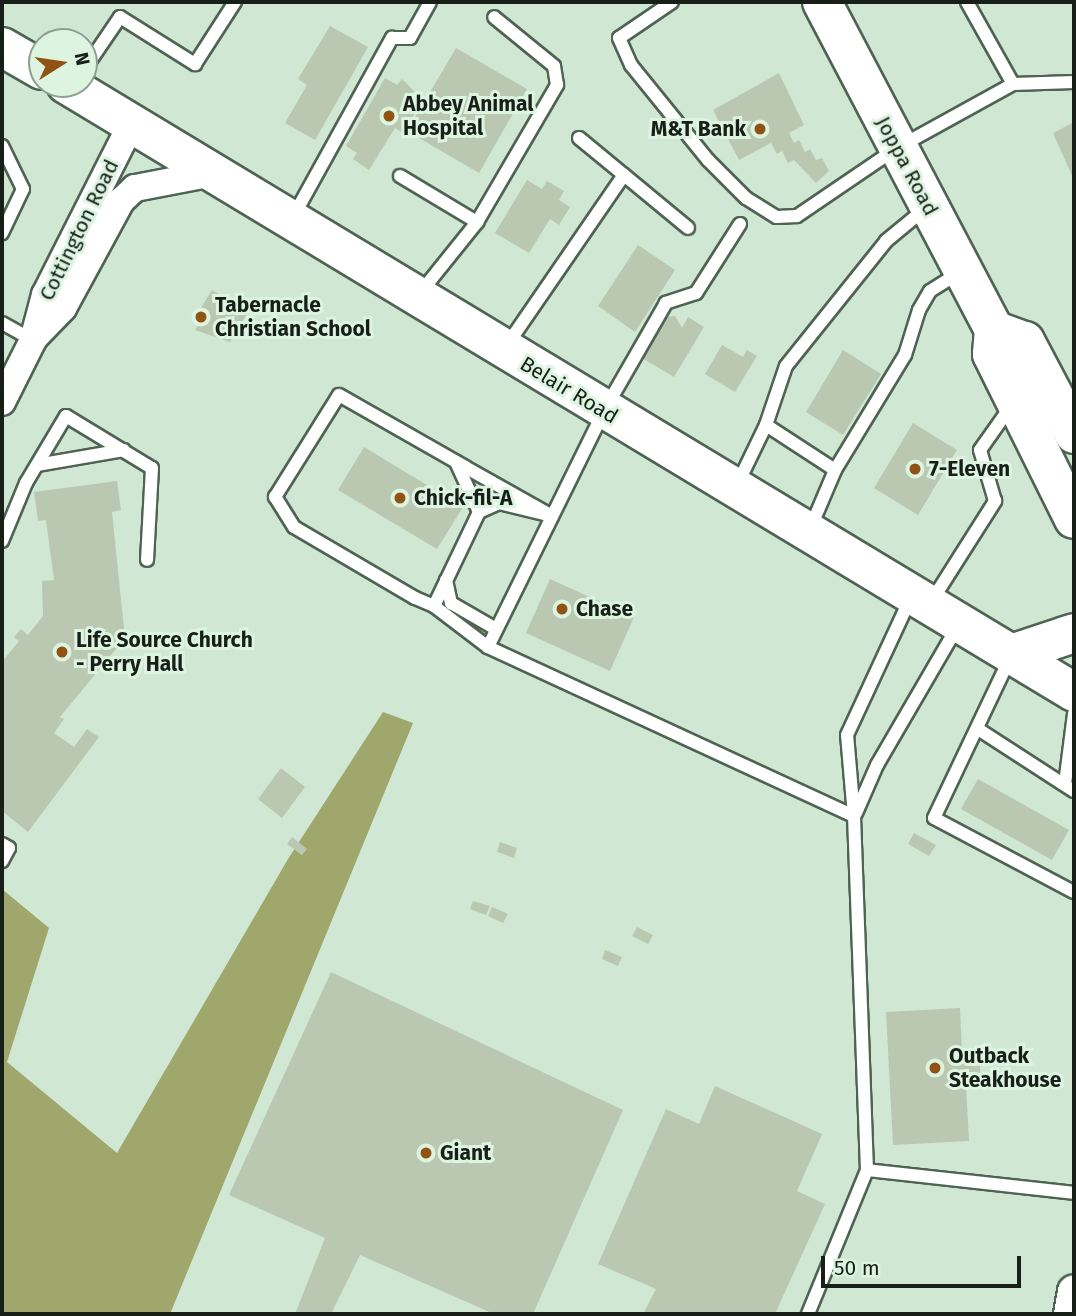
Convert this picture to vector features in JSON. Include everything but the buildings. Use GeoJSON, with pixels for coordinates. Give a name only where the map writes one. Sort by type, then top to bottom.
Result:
{"type":"FeatureCollection","features":[{"type":"Feature","properties":{"kind":"main road","name":"Joppa Road"},"geometry":{"type":"LineString","coordinates":[[822,2],[994,330],[992,354],[1074,519]]}},
{"type":"Feature","properties":{"kind":"main road","name":"Belair Road"},"geometry":{"type":"LineString","coordinates":[[2,47],[28,60]]}},
{"type":"Feature","properties":{"kind":"main road","name":"Belair Road"},"geometry":{"type":"LineString","coordinates":[[95,98],[415,298],[1074,692]]}},
{"type":"Feature","properties":{"kind":"main road"},"geometry":{"type":"LineString","coordinates":[[994,330],[1025,341],[1074,434]]}},
{"type":"Feature","properties":{"kind":"main road"},"geometry":{"type":"LineString","coordinates":[[1011,654],[1074,633]]}},
{"type":"Feature","properties":{"kind":"street","name":"Cottington Road"},"geometry":{"type":"LineString","coordinates":[[2,401],[33,340],[45,295],[132,123]]}},
{"type":"Feature","properties":{"kind":"street","name":"Cottington Road"},"geometry":{"type":"LineString","coordinates":[[33,340],[63,307],[121,201],[135,187],[214,173]]}},
{"type":"Feature","properties":{"kind":"street"},"geometry":{"type":"LineString","coordinates":[[1070,1314],[1074,1293]]}},
{"type":"Feature","properties":{"kind":"lane"},"geometry":{"type":"LineString","coordinates":[[98,43],[120,17],[195,64],[235,2]]}},
{"type":"Feature","properties":{"kind":"lane"},"geometry":{"type":"LineString","coordinates":[[291,221],[392,38],[410,38],[430,2]]}},
{"type":"Feature","properties":{"kind":"lane"},"geometry":{"type":"LineString","coordinates":[[672,2],[619,38],[631,65],[708,160],[746,198],[777,216],[796,216],[897,148],[1013,84],[1074,82]]}},
{"type":"Feature","properties":{"kind":"lane"},"geometry":{"type":"LineString","coordinates":[[967,2],[1013,84]]}},
{"type":"Feature","properties":{"kind":"lane"},"geometry":{"type":"LineString","coordinates":[[415,298],[477,222],[557,85],[554,66],[494,17]]}},
{"type":"Feature","properties":{"kind":"lane"},"geometry":{"type":"LineString","coordinates":[[579,138],[688,228]]}},
{"type":"Feature","properties":{"kind":"lane"},"geometry":{"type":"LineString","coordinates":[[2,146],[23,190],[2,233]]}},
{"type":"Feature","properties":{"kind":"lane"},"geometry":{"type":"LineString","coordinates":[[503,351],[624,175]]}},
{"type":"Feature","properties":{"kind":"lane"},"geometry":{"type":"LineString","coordinates":[[400,176],[477,222]]}},
{"type":"Feature","properties":{"kind":"lane"},"geometry":{"type":"LineString","coordinates":[[735,489],[766,425],[786,366],[886,241],[928,206]]}},
{"type":"Feature","properties":{"kind":"lane"},"geometry":{"type":"LineString","coordinates":[[488,647],[604,411],[666,303],[696,293],[740,224]]}},
{"type":"Feature","properties":{"kind":"lane"},"geometry":{"type":"LineString","coordinates":[[809,533],[835,470],[905,355],[930,291],[962,271]]}},
{"type":"Feature","properties":{"kind":"lane"},"geometry":{"type":"LineString","coordinates":[[2,323],[33,340]]}},
{"type":"Feature","properties":{"kind":"lane"},"geometry":{"type":"LineString","coordinates":[[552,516],[339,394],[275,497],[294,527],[433,606],[488,647],[854,816]]}},
{"type":"Feature","properties":{"kind":"lane"},"geometry":{"type":"LineString","coordinates":[[808,1314],[867,1170],[854,816],[846,735],[934,608],[995,500],[980,450],[1015,400]]}},
{"type":"Feature","properties":{"kind":"lane"},"geometry":{"type":"LineString","coordinates":[[2,541],[37,465],[66,416],[152,468],[147,560]]}},
{"type":"Feature","properties":{"kind":"lane"},"geometry":{"type":"LineString","coordinates":[[766,425],[835,470]]}},
{"type":"Feature","properties":{"kind":"lane"},"geometry":{"type":"LineString","coordinates":[[37,465],[124,450]]}},
{"type":"Feature","properties":{"kind":"lane"},"geometry":{"type":"LineString","coordinates":[[456,461],[479,512]]}},
{"type":"Feature","properties":{"kind":"lane"},"geometry":{"type":"LineString","coordinates":[[433,606],[479,512],[499,503],[552,516]]}},
{"type":"Feature","properties":{"kind":"lane"},"geometry":{"type":"LineString","coordinates":[[446,580],[451,603],[496,629]]}},
{"type":"Feature","properties":{"kind":"lane"},"geometry":{"type":"LineString","coordinates":[[854,816],[877,765],[934,608]]}},
{"type":"Feature","properties":{"kind":"lane"},"geometry":{"type":"LineString","coordinates":[[1011,654],[934,818],[1074,892]]}},
{"type":"Feature","properties":{"kind":"lane"},"geometry":{"type":"LineString","coordinates":[[978,729],[1070,787],[1074,714]]}},
{"type":"Feature","properties":{"kind":"lane"},"geometry":{"type":"LineString","coordinates":[[2,844],[9,848],[2,861]]}},
{"type":"Feature","properties":{"kind":"lane"},"geometry":{"type":"LineString","coordinates":[[867,1170],[1074,1193]]}},
{"type":"Feature","properties":{"kind":"green space"},"geometry":{"type":"Polygon","coordinates":[[[383,712],[413,723],[170,1314],[2,1314],[2,889],[49,928],[7,1062],[117,1153],[288,859],[383,712]]]}},
{"type":"Feature","properties":{"kind":"place","name":"Abbey Animal Hospital"},"geometry":{"type":"Point","coordinates":[389,116]}},
{"type":"Feature","properties":{"kind":"place","name":"M&T Bank"},"geometry":{"type":"Point","coordinates":[760,129]}},
{"type":"Feature","properties":{"kind":"place","name":"Tabernacle Christian School"},"geometry":{"type":"Point","coordinates":[201,317]}},
{"type":"Feature","properties":{"kind":"place","name":"7-Eleven"},"geometry":{"type":"Point","coordinates":[915,469]}},
{"type":"Feature","properties":{"kind":"place","name":"Chick-fil-A"},"geometry":{"type":"Point","coordinates":[400,498]}},
{"type":"Feature","properties":{"kind":"place","name":"Chase"},"geometry":{"type":"Point","coordinates":[562,609]}},
{"type":"Feature","properties":{"kind":"place","name":"Life Source Church - Perry Hall"},"geometry":{"type":"Point","coordinates":[62,652]}},
{"type":"Feature","properties":{"kind":"place","name":"Outback Steakhouse"},"geometry":{"type":"Point","coordinates":[935,1068]}},
{"type":"Feature","properties":{"kind":"place","name":"Giant"},"geometry":{"type":"Point","coordinates":[426,1153]}}]}
